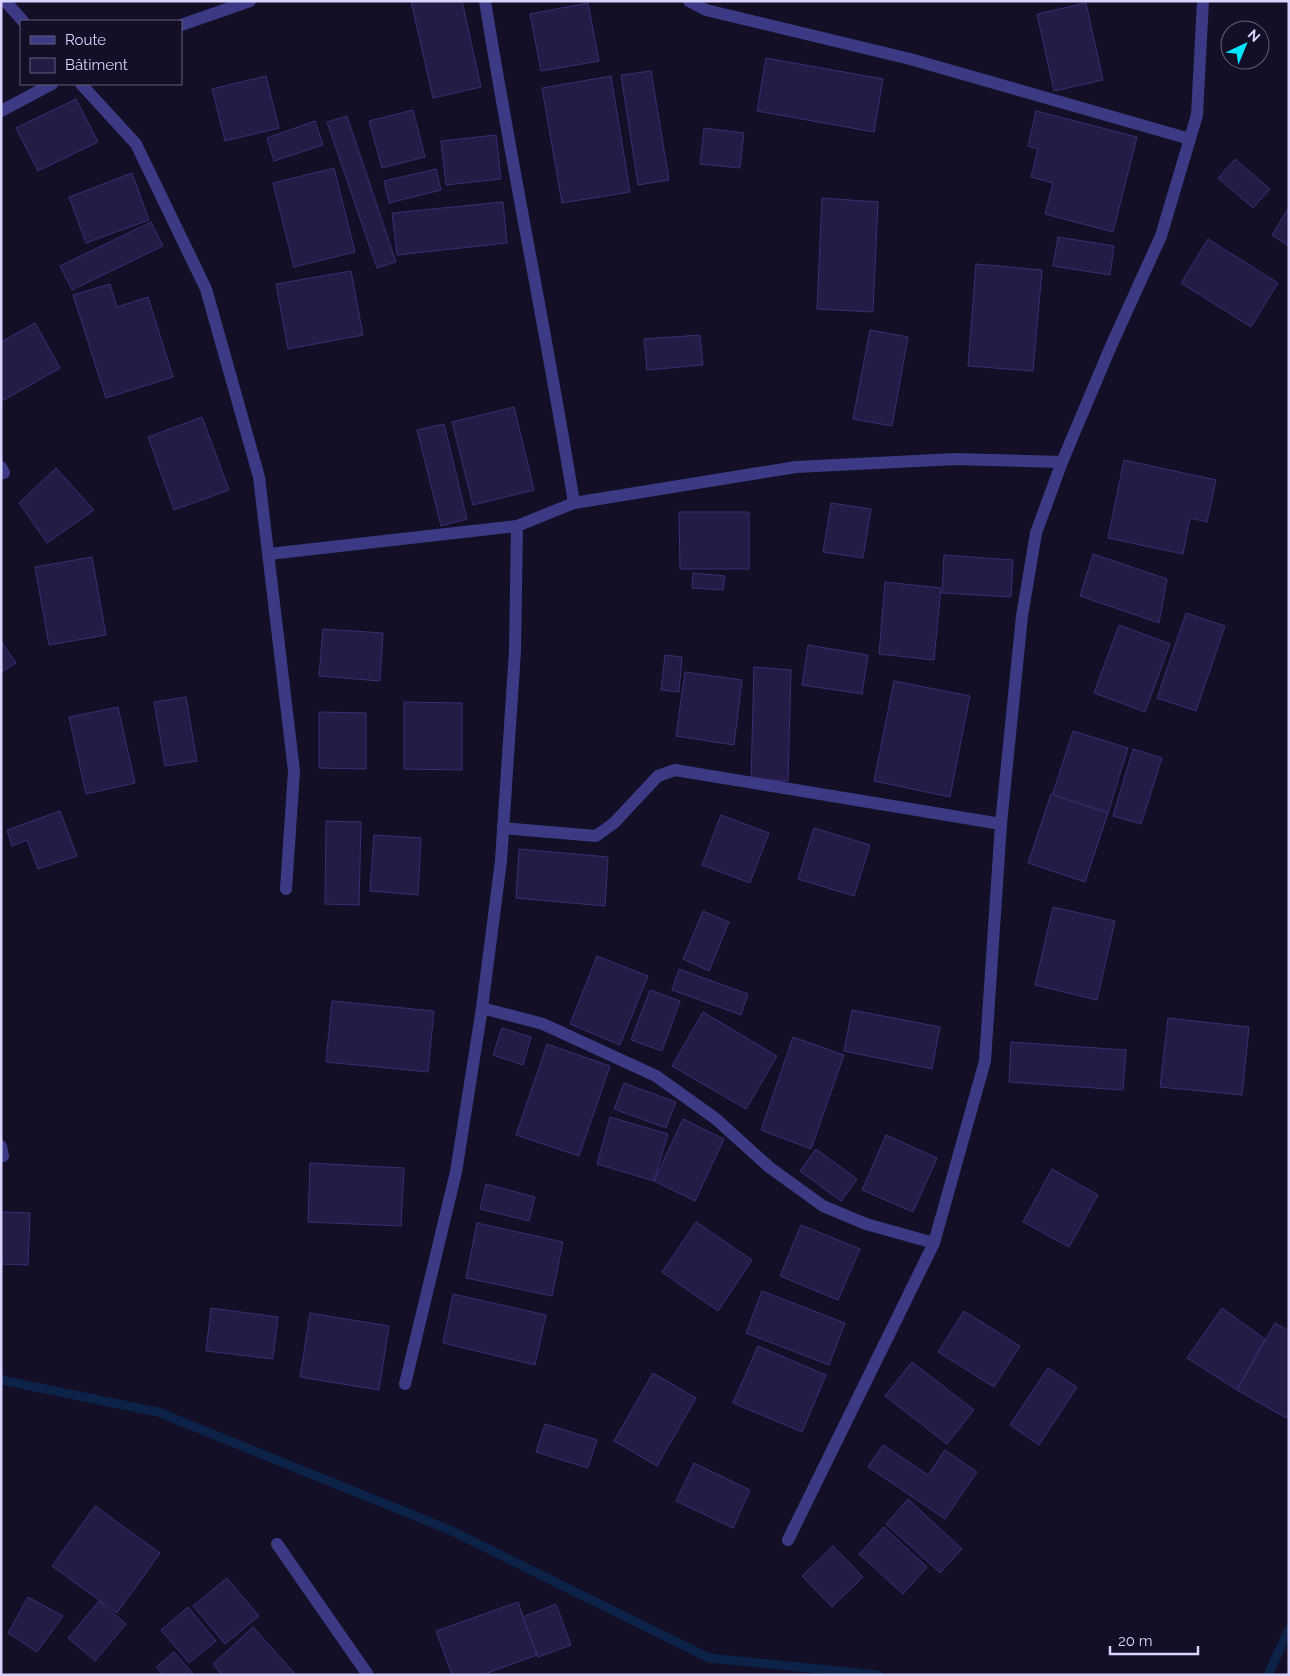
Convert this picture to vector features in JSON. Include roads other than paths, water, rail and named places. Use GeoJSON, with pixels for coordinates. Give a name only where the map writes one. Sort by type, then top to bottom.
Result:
{"type":"FeatureCollection","features":[{"type":"Feature","properties":{"kind":"street"},"geometry":{"type":"LineString","coordinates":[[5,1],[22,20]]}},
{"type":"Feature","properties":{"kind":"street"},"geometry":{"type":"LineString","coordinates":[[182,25],[250,1]]}},
{"type":"Feature","properties":{"kind":"street"},"geometry":{"type":"LineString","coordinates":[[485,1],[511,160],[551,360],[574,503]]}},
{"type":"Feature","properties":{"kind":"street"},"geometry":{"type":"LineString","coordinates":[[689,1],[706,10],[910,60],[1190,139]]}},
{"type":"Feature","properties":{"kind":"street"},"geometry":{"type":"LineString","coordinates":[[788,1540],[934,1243],[985,1061],[1001,824],[1022,616],[1036,534],[1062,462],[1111,346],[1161,236],[1197,115],[1203,1]]}},
{"type":"Feature","properties":{"kind":"street"},"geometry":{"type":"LineString","coordinates":[[1,111],[50,85]]}},
{"type":"Feature","properties":{"kind":"street"},"geometry":{"type":"LineString","coordinates":[[82,85],[136,144],[206,289],[259,476],[294,771],[286,889]]}},
{"type":"Feature","properties":{"kind":"street"},"geometry":{"type":"LineString","coordinates":[[269,554],[517,526],[574,503],[796,467],[956,459],[1062,462]]}},
{"type":"Feature","properties":{"kind":"street"},"geometry":{"type":"LineString","coordinates":[[405,1384],[456,1172],[482,1008],[501,861],[515,651],[517,526]]}},
{"type":"Feature","properties":{"kind":"street"},"geometry":{"type":"LineString","coordinates":[[503,828],[596,836],[614,823],[658,776],[675,770],[1001,824]]}},
{"type":"Feature","properties":{"kind":"street"},"geometry":{"type":"LineString","coordinates":[[482,1008],[543,1024],[656,1076],[716,1120],[769,1167],[823,1206],[866,1224],[934,1243]]}},
{"type":"Feature","properties":{"kind":"street"},"geometry":{"type":"LineString","coordinates":[[278,1544],[368,1675]]}},
{"type":"Feature","properties":{"kind":"waterway"},"geometry":{"type":"LineString","coordinates":[[1,1380],[158,1412],[452,1531],[709,1658],[878,1675]]}},
{"type":"Feature","properties":{"kind":"waterway"},"geometry":{"type":"LineString","coordinates":[[1268,1675],[1289,1629]]}}]}
